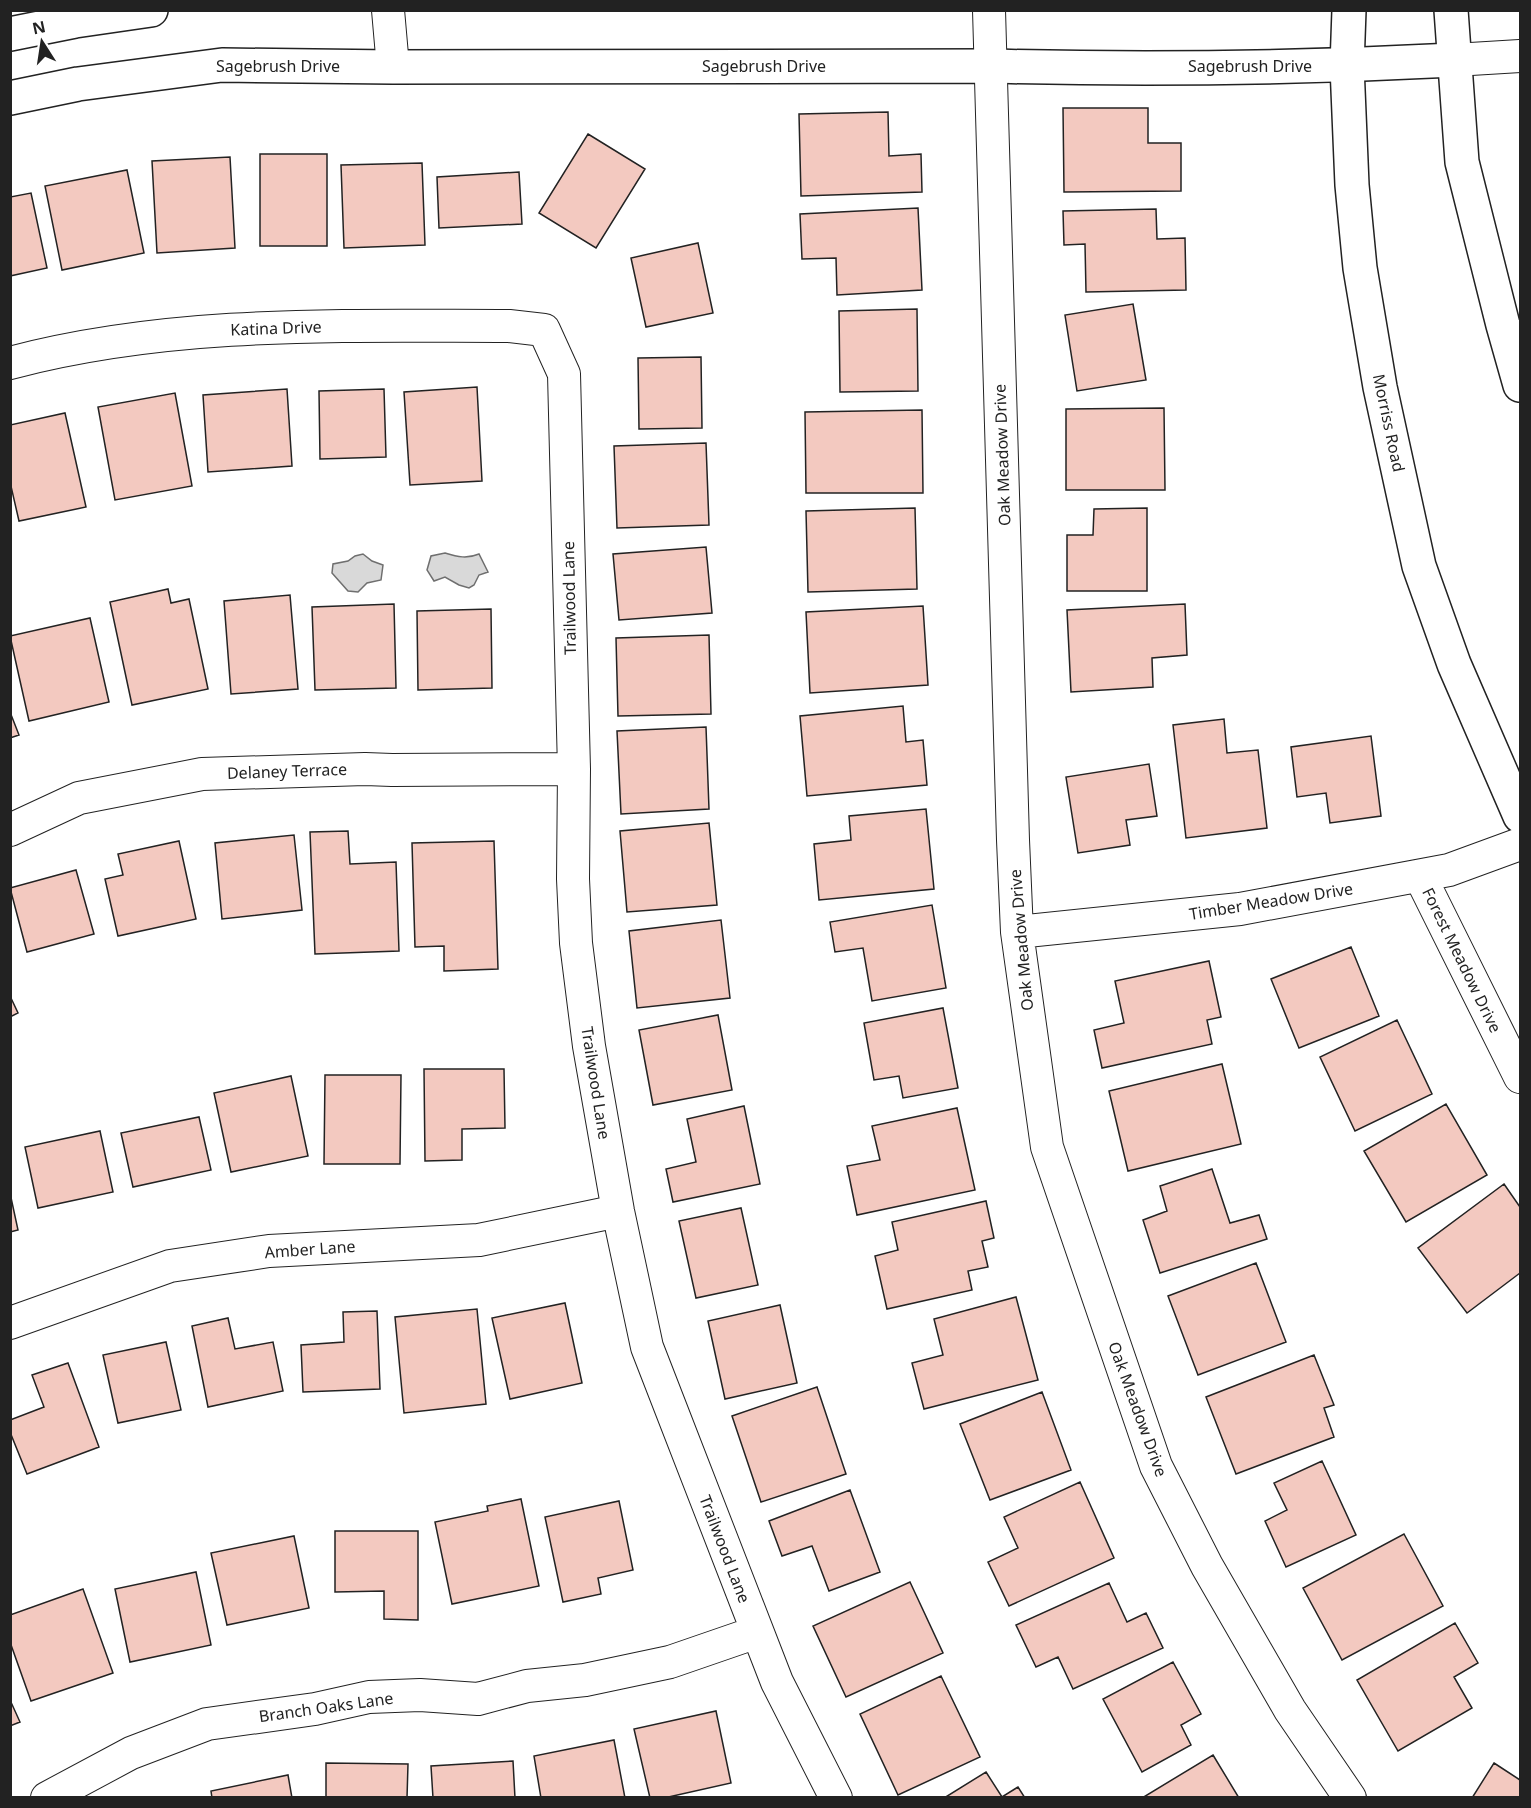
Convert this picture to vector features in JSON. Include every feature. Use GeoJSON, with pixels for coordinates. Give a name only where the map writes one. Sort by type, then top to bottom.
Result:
{"type":"FeatureCollection","features":[{"type":"Feature","properties":{"kind":"street"},"geometry":{"type":"LineString","coordinates":[[10,34],[75,21],[151,10]]}},
{"type":"Feature","properties":{"kind":"street"},"geometry":{"type":"LineString","coordinates":[[388,10],[393,67]]}},
{"type":"Feature","properties":{"kind":"street","name":"Oak Meadow Drive"},"geometry":{"type":"LineString","coordinates":[[988,10],[1017,932],[1047,1148],[1156,1466],[1207,1566],[1284,1699],[1350,1797]]}},
{"type":"Feature","properties":{"kind":"street","name":"Morriss Road"},"geometry":{"type":"LineString","coordinates":[[1349,10],[1347,66],[1352,185],[1360,268],[1380,387],[1419,566],[1454,664],[1521,816]]}},
{"type":"Feature","properties":{"kind":"street"},"geometry":{"type":"LineString","coordinates":[[1451,10],[1462,162],[1503,325],[1521,385]]}},
{"type":"Feature","properties":{"kind":"street","name":"Sagebrush Drive"},"geometry":{"type":"LineString","coordinates":[[10,98],[78,84],[222,65],[1067,68],[1347,66],[1521,56]]}},
{"type":"Feature","properties":{"kind":"street","name":"Katina Drive"},"geometry":{"type":"LineString","coordinates":[[10,363],[41,355],[165,334],[287,326],[509,326],[544,330]]}},
{"type":"Feature","properties":{"kind":"street","name":"Trailwood Lane"},"geometry":{"type":"LineString","coordinates":[[544,330],[564,374],[576,943],[589,1046],[618,1211],[646,1347],[777,1682],[836,1797]]}},
{"type":"Feature","properties":{"kind":"street","name":"Delaney Terrace"},"geometry":{"type":"LineString","coordinates":[[10,830],[79,798],[201,774],[365,769],[574,769]]}},
{"type":"Feature","properties":{"kind":"street","name":"Timber Meadow Drive"},"geometry":{"type":"LineString","coordinates":[[1017,932],[1240,909],[1449,870],[1521,844]]}},
{"type":"Feature","properties":{"kind":"street","name":"Forest Meadow Drive"},"geometry":{"type":"LineString","coordinates":[[1420,876],[1521,1077]]}},
{"type":"Feature","properties":{"kind":"street","name":"Amber Lane"},"geometry":{"type":"LineString","coordinates":[[10,1323],[170,1266],[269,1251],[479,1239],[618,1211]]}},
{"type":"Feature","properties":{"kind":"street","name":"Branch Oaks Lane"},"geometry":{"type":"LineString","coordinates":[[47,1797],[130,1753],[207,1724],[315,1709],[369,1697],[420,1695],[478,1699],[527,1686],[585,1680],[670,1662],[757,1632]]}},
{"type":"Feature","properties":{"kind":"shaded area"},"geometry":{"type":"Polygon","coordinates":[[[445,553],[462,557],[479,554],[488,572],[479,575],[474,585],[469,588],[445,577],[434,581],[427,570],[431,556],[445,553]]]}},
{"type":"Feature","properties":{"kind":"shaded area"},"geometry":{"type":"Polygon","coordinates":[[[363,554],[383,565],[381,580],[367,583],[358,592],[348,591],[332,573],[333,564],[348,561],[363,554]]]}},
{"type":"Feature","properties":{"kind":"building"},"geometry":{"type":"Polygon","coordinates":[[[1063,108],[1148,108],[1148,143],[1181,143],[1181,191],[1064,192],[1063,108]]]}},
{"type":"Feature","properties":{"kind":"building"},"geometry":{"type":"Polygon","coordinates":[[[888,112],[889,156],[921,154],[922,192],[801,196],[799,114],[888,112]]]}},
{"type":"Feature","properties":{"kind":"building"},"geometry":{"type":"Polygon","coordinates":[[[588,134],[645,169],[596,248],[539,213],[588,134]]]}},
{"type":"Feature","properties":{"kind":"building"},"geometry":{"type":"Polygon","coordinates":[[[260,154],[327,154],[327,246],[260,246],[260,154]]]}},
{"type":"Feature","properties":{"kind":"building"},"geometry":{"type":"Polygon","coordinates":[[[230,157],[235,248],[157,253],[152,161],[230,157]]]}},
{"type":"Feature","properties":{"kind":"building"},"geometry":{"type":"Polygon","coordinates":[[[422,163],[425,245],[344,248],[341,165],[422,163]]]}},
{"type":"Feature","properties":{"kind":"building"},"geometry":{"type":"Polygon","coordinates":[[[127,170],[144,253],[62,270],[45,186],[127,170]]]}},
{"type":"Feature","properties":{"kind":"building"},"geometry":{"type":"Polygon","coordinates":[[[519,172],[522,224],[439,228],[437,177],[519,172]]]}},
{"type":"Feature","properties":{"kind":"building"},"geometry":{"type":"Polygon","coordinates":[[[31,193],[47,268],[10,276],[10,197],[31,193]]]}},
{"type":"Feature","properties":{"kind":"building"},"geometry":{"type":"Polygon","coordinates":[[[918,208],[922,290],[837,295],[836,258],[802,259],[800,214],[918,208]]]}},
{"type":"Feature","properties":{"kind":"building"},"geometry":{"type":"Polygon","coordinates":[[[1156,209],[1157,239],[1185,238],[1186,290],[1086,292],[1085,244],[1064,245],[1063,211],[1156,209]]]}},
{"type":"Feature","properties":{"kind":"building"},"geometry":{"type":"Polygon","coordinates":[[[698,243],[713,313],[646,327],[631,258],[698,243]]]}},
{"type":"Feature","properties":{"kind":"building"},"geometry":{"type":"Polygon","coordinates":[[[1133,304],[1146,380],[1077,391],[1065,315],[1133,304]]]}},
{"type":"Feature","properties":{"kind":"building"},"geometry":{"type":"Polygon","coordinates":[[[917,309],[918,391],[840,392],[839,311],[917,309]]]}},
{"type":"Feature","properties":{"kind":"building"},"geometry":{"type":"Polygon","coordinates":[[[701,357],[702,428],[639,429],[638,358],[701,357]]]}},
{"type":"Feature","properties":{"kind":"building"},"geometry":{"type":"Polygon","coordinates":[[[477,387],[482,481],[410,485],[404,392],[477,387]]]}},
{"type":"Feature","properties":{"kind":"building"},"geometry":{"type":"Polygon","coordinates":[[[287,389],[292,466],[208,472],[203,395],[287,389]]]}},
{"type":"Feature","properties":{"kind":"building"},"geometry":{"type":"Polygon","coordinates":[[[384,389],[386,457],[320,459],[319,391],[384,389]]]}},
{"type":"Feature","properties":{"kind":"building"},"geometry":{"type":"Polygon","coordinates":[[[175,393],[192,486],[115,500],[98,407],[175,393]]]}},
{"type":"Feature","properties":{"kind":"building"},"geometry":{"type":"Polygon","coordinates":[[[1164,408],[1165,490],[1066,490],[1066,409],[1164,408]]]}},
{"type":"Feature","properties":{"kind":"building"},"geometry":{"type":"Polygon","coordinates":[[[922,410],[923,493],[806,493],[805,412],[922,410]]]}},
{"type":"Feature","properties":{"kind":"building"},"geometry":{"type":"Polygon","coordinates":[[[65,413],[86,507],[19,521],[10,482],[10,425],[65,413]]]}},
{"type":"Feature","properties":{"kind":"building"},"geometry":{"type":"Polygon","coordinates":[[[706,443],[709,525],[617,528],[614,446],[706,443]]]}},
{"type":"Feature","properties":{"kind":"building"},"geometry":{"type":"Polygon","coordinates":[[[915,508],[917,589],[808,592],[806,511],[915,508]]]}},
{"type":"Feature","properties":{"kind":"building"},"geometry":{"type":"Polygon","coordinates":[[[1147,508],[1147,591],[1067,591],[1067,535],[1093,535],[1094,509],[1147,508]]]}},
{"type":"Feature","properties":{"kind":"building"},"geometry":{"type":"Polygon","coordinates":[[[706,547],[712,613],[619,620],[613,554],[706,547]]]}},
{"type":"Feature","properties":{"kind":"building"},"geometry":{"type":"Polygon","coordinates":[[[168,589],[171,603],[189,599],[208,689],[132,705],[110,602],[168,589]]]}},
{"type":"Feature","properties":{"kind":"building"},"geometry":{"type":"Polygon","coordinates":[[[290,595],[298,689],[231,694],[224,601],[290,595]]]}},
{"type":"Feature","properties":{"kind":"building"},"geometry":{"type":"Polygon","coordinates":[[[394,604],[396,688],[315,690],[312,607],[394,604]]]}},
{"type":"Feature","properties":{"kind":"building"},"geometry":{"type":"Polygon","coordinates":[[[1185,604],[1187,655],[1152,658],[1153,687],[1071,692],[1067,610],[1185,604]]]}},
{"type":"Feature","properties":{"kind":"building"},"geometry":{"type":"Polygon","coordinates":[[[923,606],[928,685],[810,693],[806,612],[923,606]]]}},
{"type":"Feature","properties":{"kind":"building"},"geometry":{"type":"Polygon","coordinates":[[[491,609],[492,688],[418,690],[417,611],[491,609]]]}},
{"type":"Feature","properties":{"kind":"building"},"geometry":{"type":"Polygon","coordinates":[[[90,618],[109,702],[29,721],[10,636],[90,618]]]}},
{"type":"Feature","properties":{"kind":"building"},"geometry":{"type":"Polygon","coordinates":[[[709,635],[711,714],[618,716],[616,638],[709,635]]]}},
{"type":"Feature","properties":{"kind":"building"},"geometry":{"type":"Polygon","coordinates":[[[903,706],[906,742],[923,740],[927,785],[807,796],[800,716],[903,706]]]}},
{"type":"Feature","properties":{"kind":"building"},"geometry":{"type":"Polygon","coordinates":[[[10,712],[19,735],[10,738],[10,712]]]}},
{"type":"Feature","properties":{"kind":"building"},"geometry":{"type":"Polygon","coordinates":[[[1224,719],[1227,753],[1258,750],[1267,828],[1186,838],[1173,725],[1224,719]]]}},
{"type":"Feature","properties":{"kind":"building"},"geometry":{"type":"Polygon","coordinates":[[[706,727],[709,809],[621,814],[617,731],[706,727]]]}},
{"type":"Feature","properties":{"kind":"building"},"geometry":{"type":"Polygon","coordinates":[[[1371,736],[1381,816],[1330,823],[1326,793],[1297,797],[1291,747],[1371,736]]]}},
{"type":"Feature","properties":{"kind":"building"},"geometry":{"type":"Polygon","coordinates":[[[1149,764],[1157,816],[1126,820],[1130,845],[1078,853],[1066,777],[1149,764]]]}},
{"type":"Feature","properties":{"kind":"building"},"geometry":{"type":"Polygon","coordinates":[[[926,809],[934,889],[819,900],[814,844],[851,840],[849,816],[926,809]]]}},
{"type":"Feature","properties":{"kind":"building"},"geometry":{"type":"Polygon","coordinates":[[[709,823],[717,905],[627,912],[620,831],[709,823]]]}},
{"type":"Feature","properties":{"kind":"building"},"geometry":{"type":"Polygon","coordinates":[[[348,831],[350,864],[396,862],[399,951],[315,954],[310,832],[348,831]]]}},
{"type":"Feature","properties":{"kind":"building"},"geometry":{"type":"Polygon","coordinates":[[[294,835],[302,910],[222,919],[215,843],[294,835]]]}},
{"type":"Feature","properties":{"kind":"building"},"geometry":{"type":"Polygon","coordinates":[[[179,841],[196,919],[118,936],[105,879],[123,875],[118,854],[179,841]]]}},
{"type":"Feature","properties":{"kind":"building"},"geometry":{"type":"Polygon","coordinates":[[[494,841],[498,969],[444,971],[444,946],[415,947],[412,843],[494,841]]]}},
{"type":"Feature","properties":{"kind":"building"},"geometry":{"type":"Polygon","coordinates":[[[76,870],[94,934],[27,952],[10,888],[76,870]]]}},
{"type":"Feature","properties":{"kind":"building"},"geometry":{"type":"Polygon","coordinates":[[[932,905],[946,988],[872,1001],[863,948],[835,952],[830,922],[932,905]]]}},
{"type":"Feature","properties":{"kind":"building"},"geometry":{"type":"Polygon","coordinates":[[[721,920],[730,998],[637,1008],[629,931],[721,920]]]}},
{"type":"Feature","properties":{"kind":"building"},"geometry":{"type":"Polygon","coordinates":[[[1351,947],[1379,1016],[1299,1048],[1271,979],[1351,947]]]}},
{"type":"Feature","properties":{"kind":"building"},"geometry":{"type":"Polygon","coordinates":[[[1209,961],[1221,1017],[1207,1020],[1212,1044],[1102,1068],[1094,1030],[1124,1023],[1115,981],[1209,961]]]}},
{"type":"Feature","properties":{"kind":"building"},"geometry":{"type":"Polygon","coordinates":[[[10,996],[18,1013],[10,1017],[10,996]]]}},
{"type":"Feature","properties":{"kind":"building"},"geometry":{"type":"Polygon","coordinates":[[[943,1008],[958,1088],[903,1098],[899,1076],[874,1080],[864,1023],[943,1008]]]}},
{"type":"Feature","properties":{"kind":"building"},"geometry":{"type":"Polygon","coordinates":[[[718,1015],[732,1090],[653,1105],[639,1030],[718,1015]]]}},
{"type":"Feature","properties":{"kind":"building"},"geometry":{"type":"Polygon","coordinates":[[[1397,1020],[1432,1094],[1355,1131],[1320,1057],[1397,1020]]]}},
{"type":"Feature","properties":{"kind":"building"},"geometry":{"type":"Polygon","coordinates":[[[1222,1064],[1241,1144],[1128,1171],[1109,1091],[1222,1064]]]}},
{"type":"Feature","properties":{"kind":"building"},"geometry":{"type":"Polygon","coordinates":[[[424,1069],[504,1069],[505,1128],[462,1129],[462,1160],[425,1161],[424,1069]]]}},
{"type":"Feature","properties":{"kind":"building"},"geometry":{"type":"Polygon","coordinates":[[[325,1075],[401,1075],[400,1164],[324,1164],[325,1075]]]}},
{"type":"Feature","properties":{"kind":"building"},"geometry":{"type":"Polygon","coordinates":[[[291,1076],[308,1156],[231,1172],[214,1093],[291,1076]]]}},
{"type":"Feature","properties":{"kind":"building"},"geometry":{"type":"Polygon","coordinates":[[[1446,1104],[1487,1175],[1406,1222],[1364,1151],[1446,1104]]]}},
{"type":"Feature","properties":{"kind":"building"},"geometry":{"type":"Polygon","coordinates":[[[744,1106],[760,1184],[673,1202],[666,1169],[696,1162],[687,1119],[744,1106]]]}},
{"type":"Feature","properties":{"kind":"building"},"geometry":{"type":"Polygon","coordinates":[[[957,1108],[975,1190],[857,1215],[847,1166],[880,1160],[872,1126],[957,1108]]]}},
{"type":"Feature","properties":{"kind":"building"},"geometry":{"type":"Polygon","coordinates":[[[199,1117],[211,1170],[133,1187],[121,1133],[199,1117]]]}},
{"type":"Feature","properties":{"kind":"building"},"geometry":{"type":"Polygon","coordinates":[[[100,1131],[113,1192],[38,1208],[25,1147],[100,1131]]]}},
{"type":"Feature","properties":{"kind":"building"},"geometry":{"type":"Polygon","coordinates":[[[1212,1169],[1230,1223],[1259,1215],[1267,1239],[1160,1273],[1143,1220],[1167,1211],[1160,1186],[1212,1169]]]}},
{"type":"Feature","properties":{"kind":"building"},"geometry":{"type":"Polygon","coordinates":[[[1504,1184],[1520,1207],[1520,1273],[1467,1313],[1418,1248],[1504,1184]]]}},
{"type":"Feature","properties":{"kind":"building"},"geometry":{"type":"Polygon","coordinates":[[[10,1193],[18,1230],[10,1232],[10,1193]]]}},
{"type":"Feature","properties":{"kind":"building"},"geometry":{"type":"Polygon","coordinates":[[[986,1201],[994,1238],[982,1241],[988,1267],[968,1271],[972,1290],[887,1309],[875,1256],[898,1250],[892,1222],[986,1201]]]}},
{"type":"Feature","properties":{"kind":"building"},"geometry":{"type":"Polygon","coordinates":[[[741,1208],[758,1285],[696,1298],[679,1221],[741,1208]]]}},
{"type":"Feature","properties":{"kind":"building"},"geometry":{"type":"Polygon","coordinates":[[[1256,1263],[1286,1342],[1198,1375],[1168,1296],[1256,1263]]]}},
{"type":"Feature","properties":{"kind":"building"},"geometry":{"type":"Polygon","coordinates":[[[1016,1297],[1038,1380],[924,1409],[912,1363],[943,1355],[934,1319],[1016,1297]]]}},
{"type":"Feature","properties":{"kind":"building"},"geometry":{"type":"Polygon","coordinates":[[[565,1303],[582,1383],[510,1399],[492,1318],[565,1303]]]}},
{"type":"Feature","properties":{"kind":"building"},"geometry":{"type":"Polygon","coordinates":[[[780,1305],[797,1383],[725,1399],[708,1321],[780,1305]]]}},
{"type":"Feature","properties":{"kind":"building"},"geometry":{"type":"Polygon","coordinates":[[[477,1309],[486,1404],[404,1413],[395,1317],[477,1309]]]}},
{"type":"Feature","properties":{"kind":"building"},"geometry":{"type":"Polygon","coordinates":[[[377,1311],[380,1389],[303,1392],[301,1345],[344,1342],[343,1312],[377,1311]]]}},
{"type":"Feature","properties":{"kind":"building"},"geometry":{"type":"Polygon","coordinates":[[[228,1318],[235,1349],[273,1342],[283,1391],[208,1407],[192,1326],[228,1318]]]}},
{"type":"Feature","properties":{"kind":"building"},"geometry":{"type":"Polygon","coordinates":[[[166,1342],[181,1410],[118,1423],[103,1355],[166,1342]]]}},
{"type":"Feature","properties":{"kind":"building"},"geometry":{"type":"Polygon","coordinates":[[[1314,1355],[1334,1405],[1324,1408],[1334,1437],[1236,1474],[1206,1397],[1314,1355]]]}},
{"type":"Feature","properties":{"kind":"building"},"geometry":{"type":"Polygon","coordinates":[[[68,1363],[99,1447],[27,1474],[10,1432],[10,1420],[44,1407],[32,1375],[68,1363]]]}},
{"type":"Feature","properties":{"kind":"building"},"geometry":{"type":"Polygon","coordinates":[[[817,1387],[846,1474],[761,1502],[732,1416],[817,1387]]]}},
{"type":"Feature","properties":{"kind":"building"},"geometry":{"type":"Polygon","coordinates":[[[1042,1392],[1071,1470],[990,1500],[960,1424],[1042,1392]]]}},
{"type":"Feature","properties":{"kind":"building"},"geometry":{"type":"Polygon","coordinates":[[[1322,1461],[1356,1535],[1286,1567],[1265,1521],[1287,1510],[1274,1483],[1322,1461]]]}},
{"type":"Feature","properties":{"kind":"building"},"geometry":{"type":"Polygon","coordinates":[[[1080,1482],[1114,1558],[1009,1606],[988,1562],[1018,1548],[1004,1517],[1080,1482]]]}},
{"type":"Feature","properties":{"kind":"building"},"geometry":{"type":"Polygon","coordinates":[[[850,1490],[880,1572],[829,1591],[812,1546],[782,1556],[769,1521],[850,1490]]]}},
{"type":"Feature","properties":{"kind":"building"},"geometry":{"type":"Polygon","coordinates":[[[521,1499],[539,1586],[452,1604],[435,1522],[488,1511],[487,1506],[521,1499]]]}},
{"type":"Feature","properties":{"kind":"building"},"geometry":{"type":"Polygon","coordinates":[[[619,1501],[633,1570],[598,1578],[601,1594],[563,1602],[545,1517],[619,1501]]]}},
{"type":"Feature","properties":{"kind":"building"},"geometry":{"type":"Polygon","coordinates":[[[335,1531],[418,1531],[418,1620],[384,1619],[384,1591],[335,1592],[335,1531]]]}},
{"type":"Feature","properties":{"kind":"building"},"geometry":{"type":"Polygon","coordinates":[[[1404,1534],[1443,1606],[1342,1660],[1303,1588],[1404,1534]]]}},
{"type":"Feature","properties":{"kind":"building"},"geometry":{"type":"Polygon","coordinates":[[[294,1536],[309,1608],[227,1625],[211,1553],[294,1536]]]}},
{"type":"Feature","properties":{"kind":"building"},"geometry":{"type":"Polygon","coordinates":[[[196,1572],[211,1645],[130,1662],[115,1589],[196,1572]]]}},
{"type":"Feature","properties":{"kind":"building"},"geometry":{"type":"Polygon","coordinates":[[[910,1582],[943,1653],[846,1697],[813,1626],[910,1582]]]}},
{"type":"Feature","properties":{"kind":"building"},"geometry":{"type":"Polygon","coordinates":[[[1109,1583],[1127,1622],[1146,1613],[1163,1648],[1073,1689],[1058,1657],[1036,1667],[1016,1625],[1109,1583]]]}},
{"type":"Feature","properties":{"kind":"building"},"geometry":{"type":"Polygon","coordinates":[[[83,1589],[113,1673],[31,1701],[10,1642],[10,1615],[83,1589]]]}},
{"type":"Feature","properties":{"kind":"building"},"geometry":{"type":"Polygon","coordinates":[[[1455,1623],[1478,1663],[1454,1677],[1472,1708],[1398,1751],[1357,1680],[1455,1623]]]}},
{"type":"Feature","properties":{"kind":"building"},"geometry":{"type":"Polygon","coordinates":[[[1173,1662],[1201,1714],[1181,1725],[1191,1745],[1142,1772],[1103,1699],[1173,1662]]]}},
{"type":"Feature","properties":{"kind":"building"},"geometry":{"type":"Polygon","coordinates":[[[941,1676],[980,1757],[898,1795],[860,1714],[941,1676]]]}},
{"type":"Feature","properties":{"kind":"building"},"geometry":{"type":"Polygon","coordinates":[[[10,1700],[20,1722],[10,1726],[10,1700]]]}},
{"type":"Feature","properties":{"kind":"building"},"geometry":{"type":"Polygon","coordinates":[[[716,1711],[731,1783],[664,1798],[650,1798],[634,1729],[716,1711]]]}},
{"type":"Feature","properties":{"kind":"building"},"geometry":{"type":"Polygon","coordinates":[[[614,1740],[625,1798],[541,1798],[534,1756],[614,1740]]]}},
{"type":"Feature","properties":{"kind":"building"},"geometry":{"type":"Polygon","coordinates":[[[1213,1755],[1239,1798],[1142,1798],[1213,1755]]]}},
{"type":"Feature","properties":{"kind":"building"},"geometry":{"type":"Polygon","coordinates":[[[513,1761],[515,1798],[433,1798],[431,1766],[513,1761]]]}},
{"type":"Feature","properties":{"kind":"building"},"geometry":{"type":"Polygon","coordinates":[[[326,1763],[408,1764],[407,1798],[326,1798],[326,1763]]]}},
{"type":"Feature","properties":{"kind":"building"},"geometry":{"type":"Polygon","coordinates":[[[1494,1763],[1520,1780],[1520,1798],[1472,1798],[1494,1763]]]}},
{"type":"Feature","properties":{"kind":"building"},"geometry":{"type":"Polygon","coordinates":[[[986,1772],[1002,1797],[1018,1787],[1025,1798],[944,1798],[986,1772]]]}},
{"type":"Feature","properties":{"kind":"building"},"geometry":{"type":"Polygon","coordinates":[[[288,1775],[292,1798],[212,1798],[211,1791],[288,1775]]]}}]}
